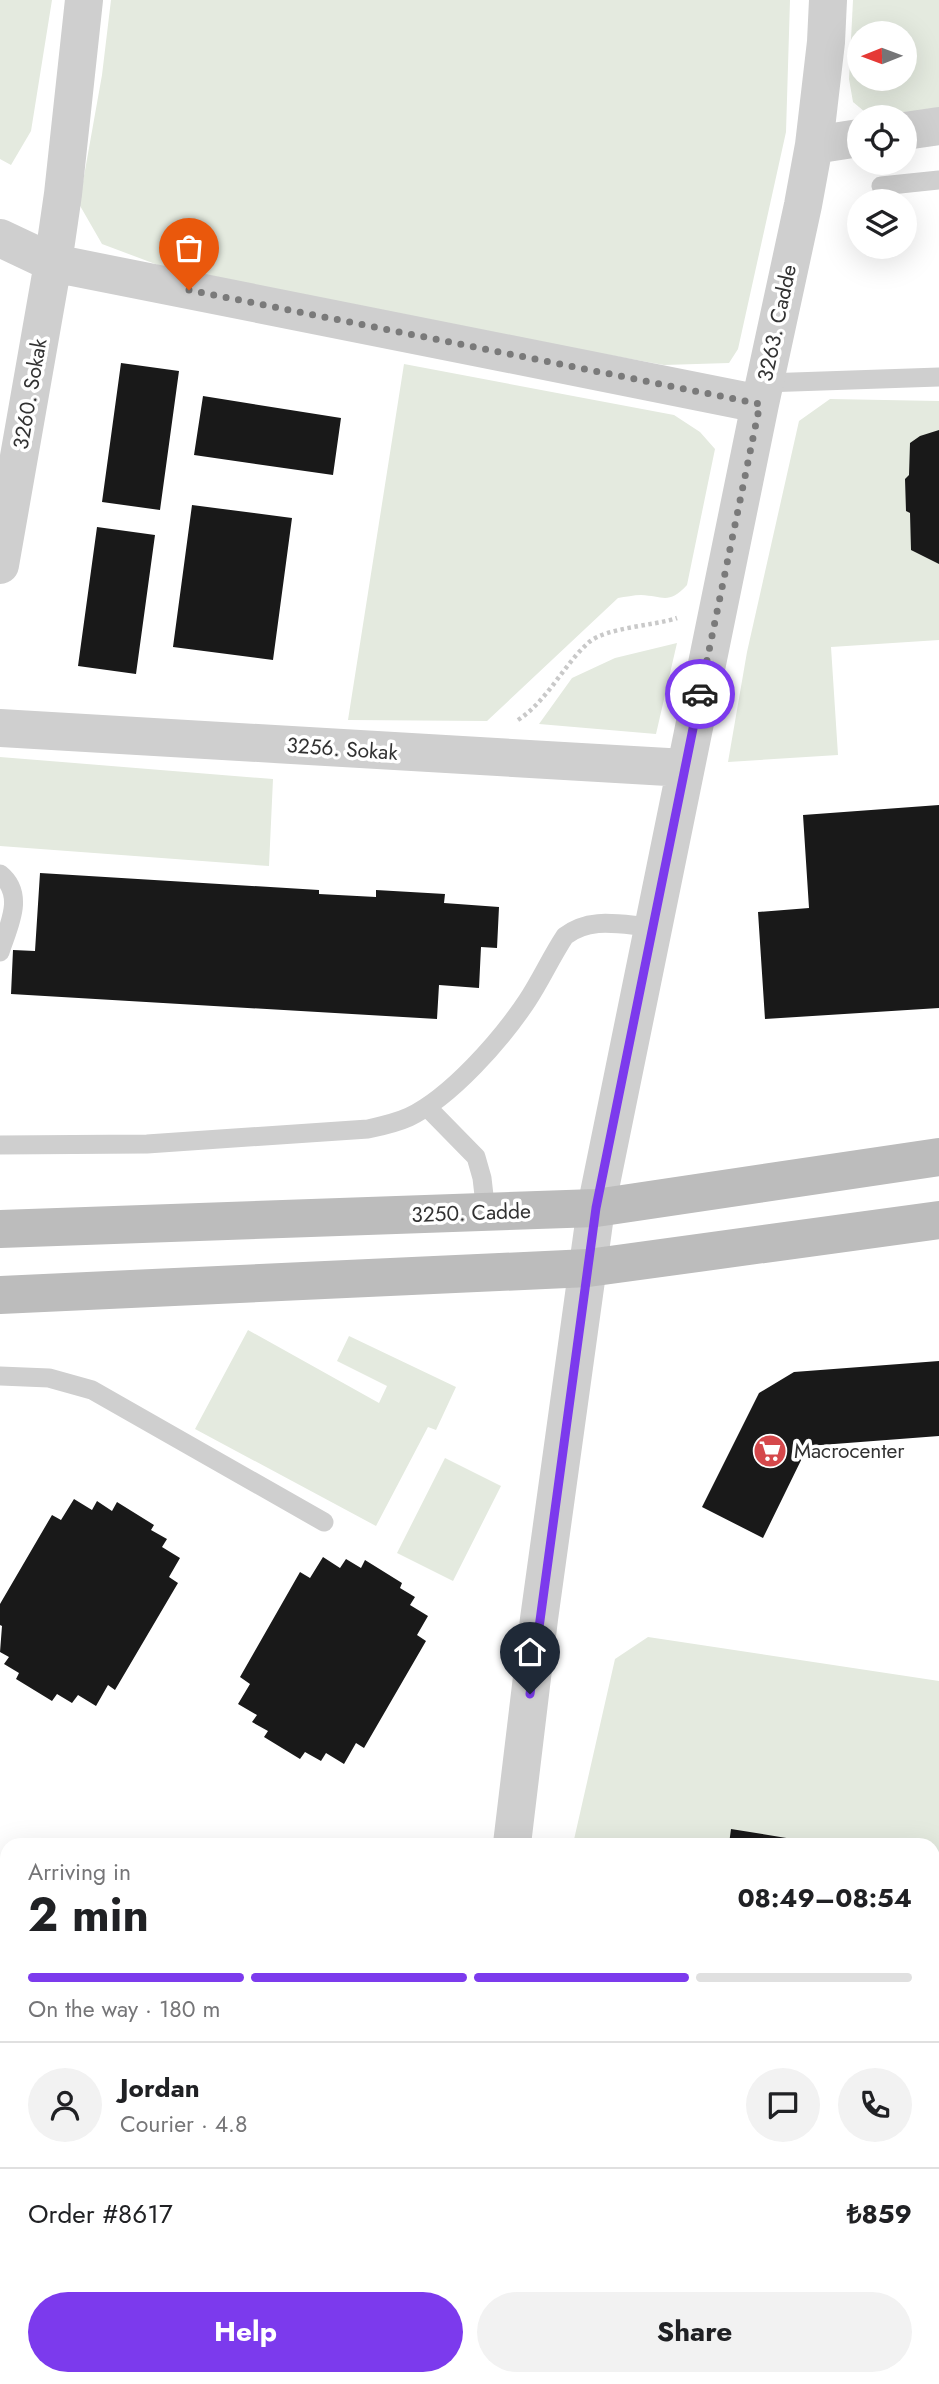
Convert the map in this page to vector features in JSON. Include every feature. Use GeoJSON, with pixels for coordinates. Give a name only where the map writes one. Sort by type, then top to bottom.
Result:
{"type":"FeatureCollection","features":[{"type":"Feature","properties":{"kind":"street","name":"3260. Sokak"},"geometry":{"type":"LineString","coordinates":[[0,565],[53,263],[84,0]]}},
{"type":"Feature","properties":{"kind":"street","name":"3263. Cadde"},"geometry":{"type":"LineString","coordinates":[[513,1838],[539,1619],[596,1208],[762,393],[803,205],[814,145],[828,0]]}},
{"type":"Feature","properties":{"kind":"street"},"geometry":{"type":"LineString","coordinates":[[917,130],[939,127]]}},
{"type":"Feature","properties":{"kind":"street"},"geometry":{"type":"LineString","coordinates":[[814,145],[847,140]]}},
{"type":"Feature","properties":{"kind":"street"},"geometry":{"type":"LineString","coordinates":[[0,238],[53,263],[762,393]]}},
{"type":"Feature","properties":{"kind":"street","name":"3256. Sokak"},"geometry":{"type":"LineString","coordinates":[[0,728],[685,768]]}},
{"type":"Feature","properties":{"kind":"street","name":"3250. Cadde"},"geometry":{"type":"LineString","coordinates":[[0,1229],[596,1208],[939,1157]]}},
{"type":"Feature","properties":{"kind":"street"},"geometry":{"type":"LineString","coordinates":[[0,1295],[588,1268],[939,1220]]}},
{"type":"Feature","properties":{"kind":"lane"},"geometry":{"type":"LineString","coordinates":[[881,186],[939,180]]}},
{"type":"Feature","properties":{"kind":"lane"},"geometry":{"type":"LineString","coordinates":[[762,393],[939,377]]}},
{"type":"Feature","properties":{"kind":"lane"},"geometry":{"type":"LineString","coordinates":[[0,874],[11,888],[14,909],[0,952]]}},
{"type":"Feature","properties":{"kind":"lane"},"geometry":{"type":"LineString","coordinates":[[0,1145],[147,1144],[368,1129],[409,1117],[444,1094],[495,1043],[527,1001],[565,936],[591,923],[652,927]]}},
{"type":"Feature","properties":{"kind":"lane"},"geometry":{"type":"LineString","coordinates":[[427,1107],[476,1157],[482,1178],[486,1213]]}},
{"type":"Feature","properties":{"kind":"lane"},"geometry":{"type":"LineString","coordinates":[[0,1376],[49,1378],[92,1390],[324,1522]]}},
{"type":"Feature","properties":{"kind":"path"},"geometry":{"type":"LineString","coordinates":[[508,726],[535,709],[589,642],[630,627],[673,620],[719,603]]}},
{"type":"Feature","properties":{"kind":"shaded area"},"geometry":{"type":"Polygon","coordinates":[[[0,0],[52,0],[31,131],[11,165],[0,159],[0,0]]]}},
{"type":"Feature","properties":{"kind":"shaded area"},"geometry":{"type":"Polygon","coordinates":[[[111,0],[790,0],[786,132],[738,349],[729,363],[664,365],[198,280],[102,244],[79,204],[102,75],[111,0]]]}},
{"type":"Feature","properties":{"kind":"shaded area"},"geometry":{"type":"Polygon","coordinates":[[[853,0],[939,0],[939,109],[917,112],[917,105],[857,105],[853,102],[851,91],[917,91],[917,21],[852,21],[853,0]]]}},
{"type":"Feature","properties":{"kind":"shaded area"},"geometry":{"type":"Polygon","coordinates":[[[404,364],[674,415],[700,432],[715,449],[687,585],[670,597],[641,595],[618,598],[487,721],[348,720],[404,364]]]}},
{"type":"Feature","properties":{"kind":"shaded area"},"geometry":{"type":"Polygon","coordinates":[[[830,399],[939,401],[939,640],[831,647],[838,755],[728,762],[747,652],[799,421],[830,399]]]}},
{"type":"Feature","properties":{"kind":"shaded area"},"geometry":{"type":"Polygon","coordinates":[[[677,643],[656,734],[539,724],[572,678],[615,658],[677,643]]]}},
{"type":"Feature","properties":{"kind":"shaded area"},"geometry":{"type":"Polygon","coordinates":[[[0,757],[273,779],[269,866],[0,846],[0,757]]]}},
{"type":"Feature","properties":{"kind":"shaded area"},"geometry":{"type":"Polygon","coordinates":[[[248,1330],[379,1403],[387,1386],[337,1361],[349,1336],[456,1387],[436,1430],[428,1427],[376,1526],[195,1429],[248,1330]]]}},
{"type":"Feature","properties":{"kind":"shaded area"},"geometry":{"type":"Polygon","coordinates":[[[445,1458],[501,1486],[453,1581],[397,1553],[445,1458]]]}},
{"type":"Feature","properties":{"kind":"shaded area"},"geometry":{"type":"Polygon","coordinates":[[[648,1637],[939,1681],[939,1838],[574,1838],[615,1659],[648,1637]]]}},
{"type":"Feature","properties":{"kind":"building"},"geometry":{"type":"Polygon","coordinates":[[[121,363],[179,371],[160,510],[102,502],[121,363]]]}},
{"type":"Feature","properties":{"kind":"building"},"geometry":{"type":"Polygon","coordinates":[[[203,396],[341,418],[333,475],[194,455],[203,396]]]}},
{"type":"Feature","properties":{"kind":"building"},"geometry":{"type":"Polygon","coordinates":[[[939,430],[939,564],[911,550],[910,513],[906,511],[905,479],[909,475],[910,443],[920,436],[939,430]]]}},
{"type":"Feature","properties":{"kind":"building"},"geometry":{"type":"Polygon","coordinates":[[[192,505],[292,518],[273,660],[173,647],[192,505]]]}},
{"type":"Feature","properties":{"kind":"building"},"geometry":{"type":"Polygon","coordinates":[[[97,527],[155,535],[136,674],[78,666],[97,527]]]}},
{"type":"Feature","properties":{"kind":"building"},"geometry":{"type":"Polygon","coordinates":[[[939,805],[939,1008],[765,1019],[758,912],[809,908],[803,815],[939,805]]]}},
{"type":"Feature","properties":{"kind":"building"},"geometry":{"type":"Polygon","coordinates":[[[40,873],[319,890],[319,894],[376,897],[376,890],[445,894],[444,903],[499,907],[497,948],[481,947],[479,988],[439,985],[437,1019],[11,994],[13,950],[35,951],[40,873]]]}},
{"type":"Feature","properties":{"kind":"building"},"geometry":{"type":"Polygon","coordinates":[[[939,1361],[939,1436],[808,1446],[763,1538],[702,1507],[759,1393],[794,1372],[939,1361]]]}},
{"type":"Feature","properties":{"kind":"building"},"geometry":{"type":"Polygon","coordinates":[[[74,1499],[92,1510],[97,1501],[112,1511],[117,1502],[154,1525],[151,1530],[167,1539],[162,1547],[180,1558],[169,1577],[178,1583],[115,1690],[108,1685],[96,1706],[78,1695],[72,1703],[57,1694],[52,1701],[16,1679],[19,1673],[4,1664],[9,1657],[0,1652],[0,1604],[52,1515],[61,1520],[74,1499]]]}},
{"type":"Feature","properties":{"kind":"building"},"geometry":{"type":"Polygon","coordinates":[[[323,1557],[340,1568],[346,1559],[361,1568],[365,1560],[402,1583],[400,1588],[415,1597],[410,1605],[428,1616],[417,1635],[426,1641],[364,1748],[356,1743],[344,1764],[326,1753],[321,1761],[305,1752],[300,1759],[264,1737],[268,1731],[252,1722],[257,1715],[238,1704],[250,1684],[240,1677],[300,1572],[310,1578],[323,1557]]]}},
{"type":"Feature","properties":{"kind":"building"},"geometry":{"type":"Polygon","coordinates":[[[731,1829],[786,1838],[730,1838],[731,1829]]]}},
{"type":"Feature","properties":{"kind":"way so far"},"geometry":{"type":"LineString","coordinates":[[189,290],[760,404],[700,694]]}},
{"type":"Feature","properties":{"kind":"place","name":"Macrocenter"},"geometry":{"type":"Point","coordinates":[770,1451]}},
{"type":"Feature","properties":{"kind":"route"},"geometry":{"type":"LineString","coordinates":[[530,1694],[596,1208],[700,694]]}}]}
